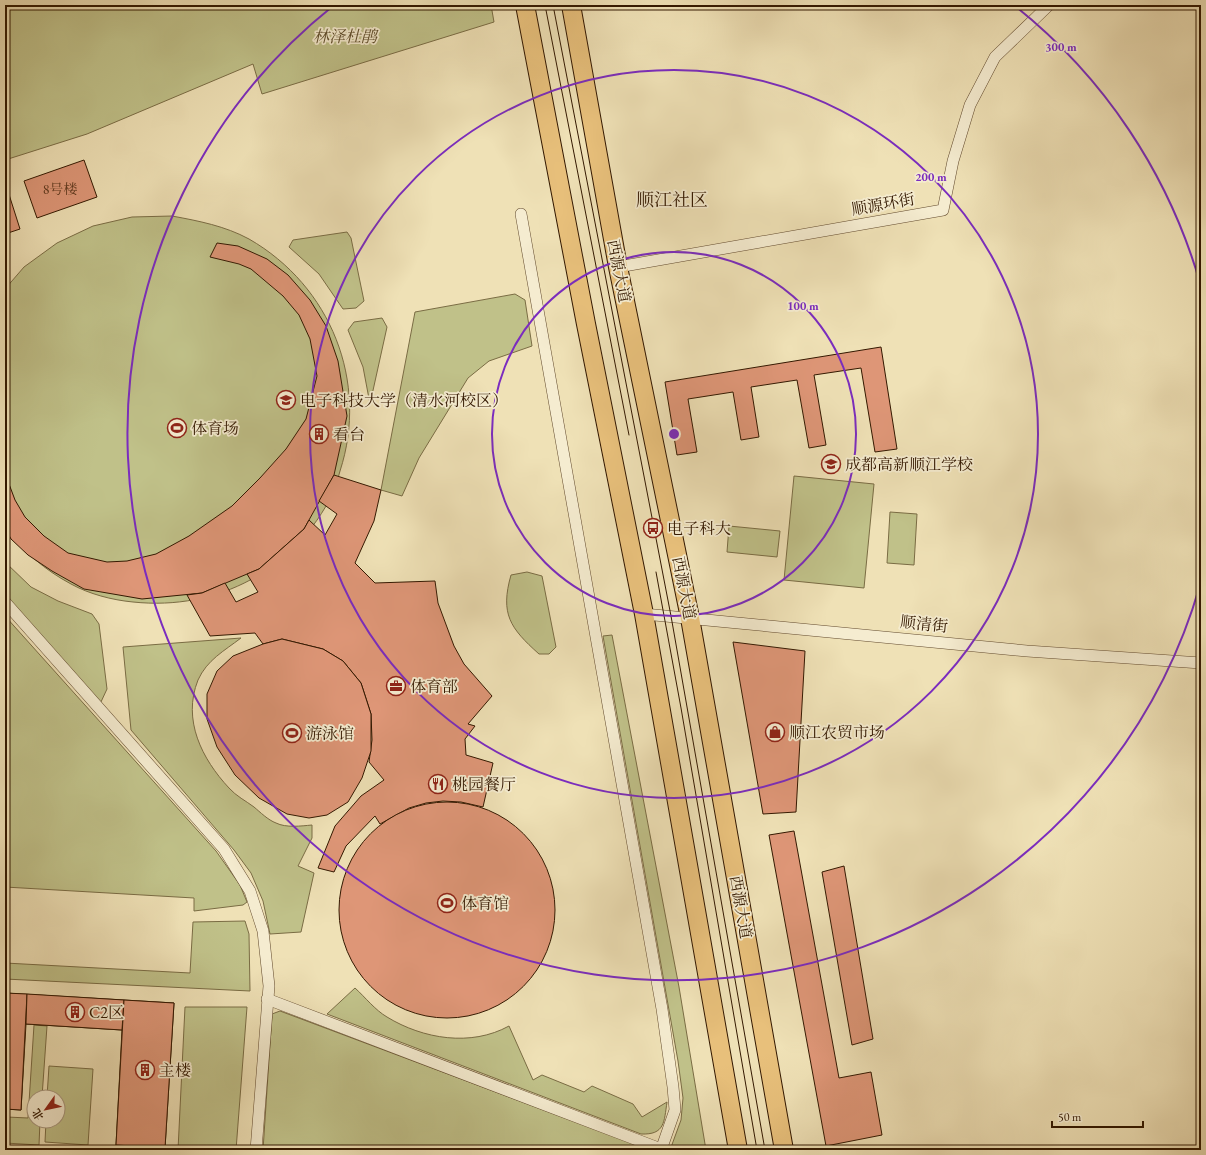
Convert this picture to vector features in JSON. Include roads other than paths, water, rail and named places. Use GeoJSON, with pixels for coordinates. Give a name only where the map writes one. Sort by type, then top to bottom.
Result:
{"type":"FeatureCollection","features":[{"type":"Feature","properties":{"kind":"main road"},"geometry":{"type":"LineString","coordinates":[[525,5],[586,324],[644,614],[738,1150]]}},
{"type":"Feature","properties":{"kind":"main road","name":"西源大道"},"geometry":{"type":"LineString","coordinates":[[571,5],[618,267],[690,618],[784,1150]]}},
{"type":"Feature","properties":{"kind":"street","name":"顺源环街"},"geometry":{"type":"LineString","coordinates":[[618,267],[943,210],[953,161],[970,106],[995,57],[1049,5]]}},
{"type":"Feature","properties":{"kind":"street"},"geometry":{"type":"LineString","coordinates":[[267,1000],[661,1150],[675,1110],[674,1086],[662,1009],[521,214]]}},
{"type":"Feature","properties":{"kind":"street"},"geometry":{"type":"LineString","coordinates":[[5,602],[224,849],[250,891],[263,931],[268,986],[256,1150]]}},
{"type":"Feature","properties":{"kind":"street","name":"顺清街"},"geometry":{"type":"LineString","coordinates":[[644,614],[1027,651],[1201,663]]}},
{"type":"Feature","properties":{"kind":"tram line"},"geometry":{"type":"LineString","coordinates":[[545,5],[629,435]]}},
{"type":"Feature","properties":{"kind":"tram line"},"geometry":{"type":"LineString","coordinates":[[553,5],[671,616],[765,1150]]}},
{"type":"Feature","properties":{"kind":"tram line"},"geometry":{"type":"LineString","coordinates":[[656,572],[681,708],[757,1150]]}},
{"type":"Feature","properties":{"kind":"place","name":"电子科技大学（清水河校区）"},"geometry":{"type":"Point","coordinates":[286,400]}},
{"type":"Feature","properties":{"kind":"place","name":"体育场"},"geometry":{"type":"Point","coordinates":[177,428]}},
{"type":"Feature","properties":{"kind":"place","name":"看台"},"geometry":{"type":"Point","coordinates":[319,434]}},
{"type":"Feature","properties":{"kind":"place","name":"成都高新顺江学校"},"geometry":{"type":"Point","coordinates":[831,464]}},
{"type":"Feature","properties":{"kind":"place","name":"电子科大"},"geometry":{"type":"Point","coordinates":[653,528]}},
{"type":"Feature","properties":{"kind":"place","name":"体育部"},"geometry":{"type":"Point","coordinates":[396,686]}},
{"type":"Feature","properties":{"kind":"place","name":"顺江农贸市场"},"geometry":{"type":"Point","coordinates":[775,732]}},
{"type":"Feature","properties":{"kind":"place","name":"游泳馆"},"geometry":{"type":"Point","coordinates":[292,733]}},
{"type":"Feature","properties":{"kind":"place","name":"桃园餐厅"},"geometry":{"type":"Point","coordinates":[438,784]}},
{"type":"Feature","properties":{"kind":"place","name":"体育馆"},"geometry":{"type":"Point","coordinates":[447,903]}},
{"type":"Feature","properties":{"kind":"place","name":"C2区"},"geometry":{"type":"Point","coordinates":[75,1012]}},
{"type":"Feature","properties":{"kind":"place","name":"主楼"},"geometry":{"type":"Point","coordinates":[145,1070]}},
{"type":"Feature","properties":{"kind":"district","name":"顺江社区"},"geometry":{"type":"Point","coordinates":[672,199]}},
{"type":"Feature","properties":{"kind":"park label","name":"林泽杜鹃"},"geometry":{"type":"Point","coordinates":[345,36]}}]}
